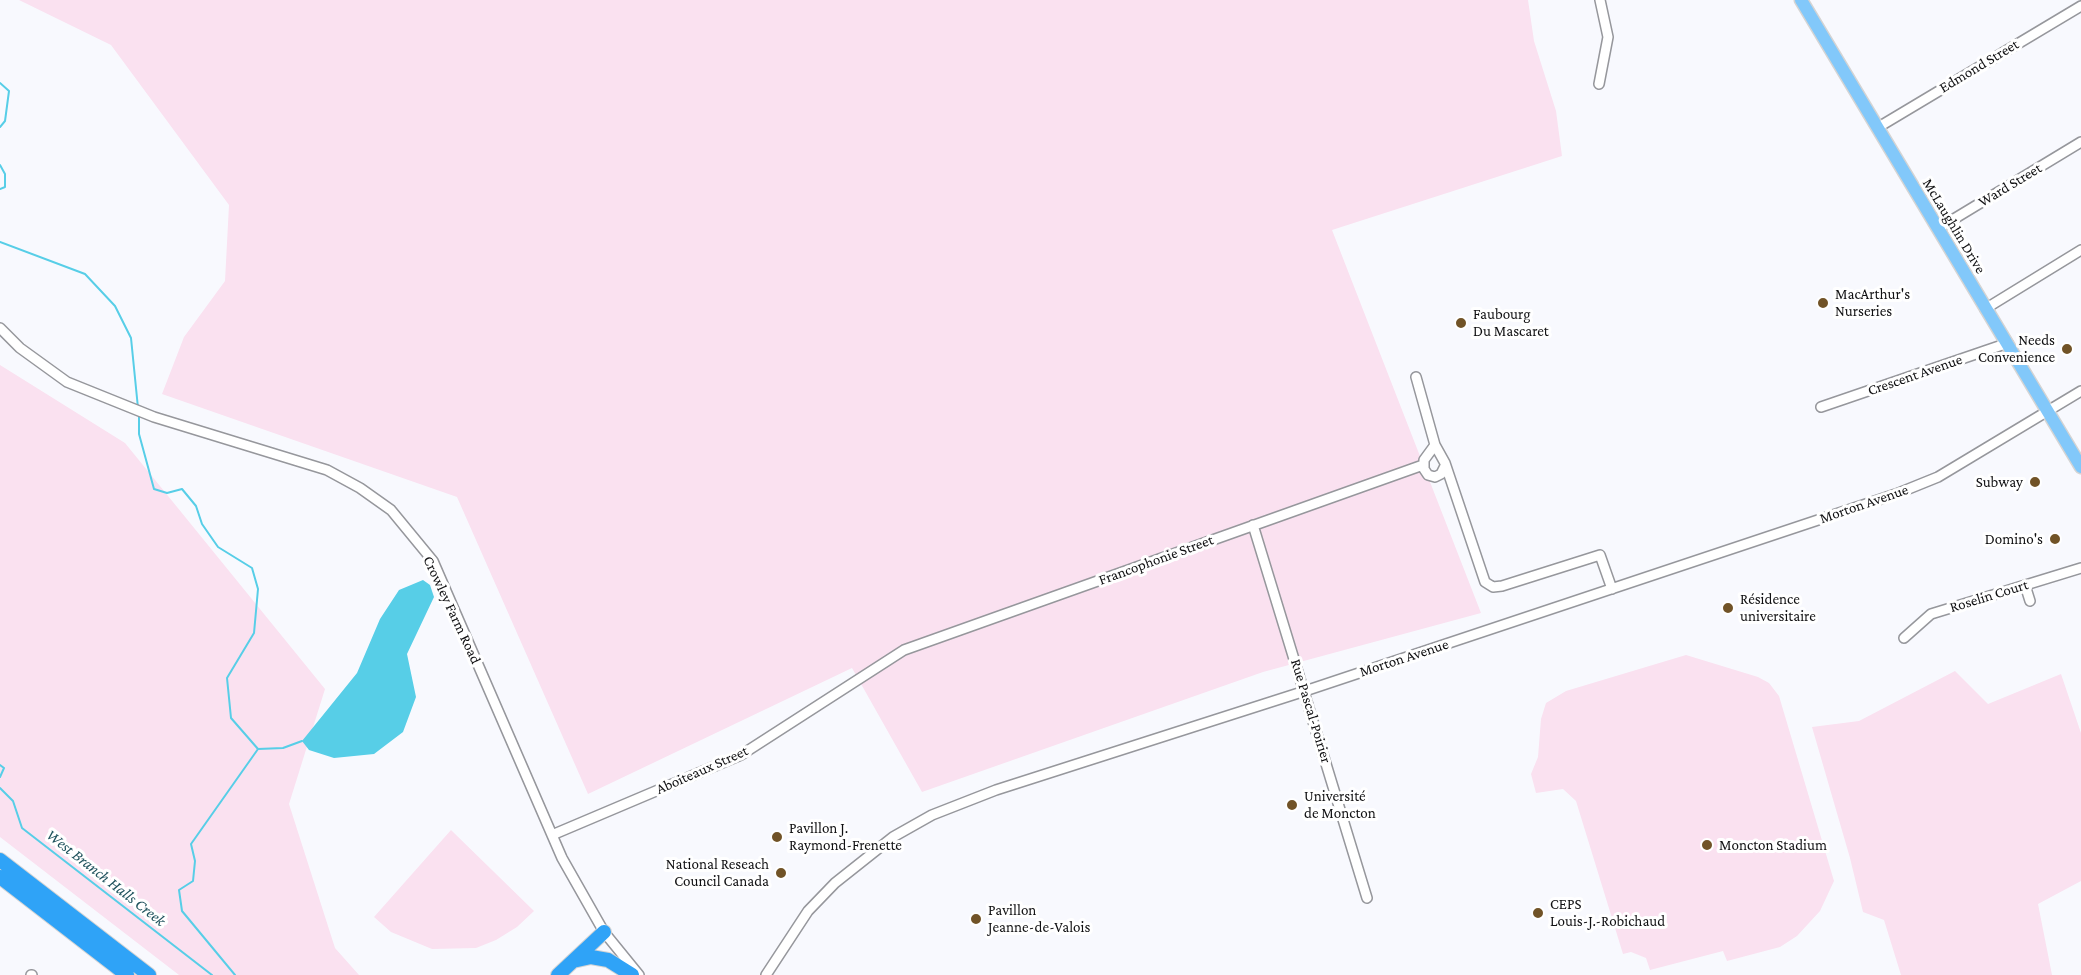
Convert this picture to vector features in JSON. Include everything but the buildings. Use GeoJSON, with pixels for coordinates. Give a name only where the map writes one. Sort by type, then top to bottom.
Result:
{"type":"FeatureCollection","features":[{"type":"Feature","properties":{"kind":"highway"},"geometry":{"type":"LineString","coordinates":[[0,860],[146,973]]}},
{"type":"Feature","properties":{"kind":"highway"},"geometry":{"type":"LineString","coordinates":[[0,877],[127,975]]}},
{"type":"Feature","properties":{"kind":"highway"},"geometry":{"type":"LineString","coordinates":[[558,975],[604,933]]}},
{"type":"Feature","properties":{"kind":"highway"},"geometry":{"type":"LineString","coordinates":[[573,961],[591,957],[608,960],[632,975]]}},
{"type":"Feature","properties":{"kind":"main road","name":"McLaughlin Drive"},"geometry":{"type":"LineString","coordinates":[[1801,0],[2081,467]]}},
{"type":"Feature","properties":{"kind":"street"},"geometry":{"type":"LineString","coordinates":[[1599,84],[1608,37],[1600,0]]}},
{"type":"Feature","properties":{"kind":"street","name":"Edmond Street"},"geometry":{"type":"LineString","coordinates":[[1877,128],[2081,6]]}},
{"type":"Feature","properties":{"kind":"street","name":"Ward Street"},"geometry":{"type":"LineString","coordinates":[[1939,228],[2081,142]]}},
{"type":"Feature","properties":{"kind":"street"},"geometry":{"type":"LineString","coordinates":[[1986,309],[2081,250]]}},
{"type":"Feature","properties":{"kind":"street","name":"Crowley Farm Road"},"geometry":{"type":"LineString","coordinates":[[0,328],[20,348],[67,382],[154,417],[327,470],[360,488],[391,510],[433,561],[552,834],[604,933],[639,975]]}},
{"type":"Feature","properties":{"kind":"street","name":"Crescent Avenue"},"geometry":{"type":"LineString","coordinates":[[1821,407],[2008,343]]}},
{"type":"Feature","properties":{"kind":"street"},"geometry":{"type":"LineString","coordinates":[[1416,377],[1435,445],[1435,456],[1445,472],[1482,578],[1488,585],[1502,586],[1600,555],[1612,589]]}},
{"type":"Feature","properties":{"kind":"street","name":"Morton Avenue"},"geometry":{"type":"LineString","coordinates":[[766,975],[808,911],[835,883],[893,837],[933,815],[996,790],[1305,691],[1842,513],[1938,477],[2081,391]]}},
{"type":"Feature","properties":{"kind":"street"},"geometry":{"type":"LineString","coordinates":[[1424,469],[1435,456]]}},
{"type":"Feature","properties":{"kind":"street","name":"Francophonie Street"},"geometry":{"type":"LineString","coordinates":[[904,651],[1254,525],[1410,472],[1424,469],[1435,477],[1445,472]]}},
{"type":"Feature","properties":{"kind":"street","name":"Rue Pascal-Poirier"},"geometry":{"type":"LineString","coordinates":[[1254,525],[1367,898]]}},
{"type":"Feature","properties":{"kind":"street","name":"Roselin Court"},"geometry":{"type":"LineString","coordinates":[[1904,638],[1931,614],[2081,568]]}},
{"type":"Feature","properties":{"kind":"street"},"geometry":{"type":"LineString","coordinates":[[2025,585],[2030,601]]}},
{"type":"Feature","properties":{"kind":"street","name":"Aboiteaux Street"},"geometry":{"type":"LineString","coordinates":[[552,834],[741,755],[904,651]]}},
{"type":"Feature","properties":{"kind":"shaded area"},"geometry":{"type":"Polygon","coordinates":[[[19,0],[1528,0],[1534,41],[1556,111],[1562,156],[1332,230],[1481,613],[1263,672],[922,792],[852,668],[588,794],[457,497],[162,394],[184,337],[225,281],[229,205],[111,45],[19,0]]]}},
{"type":"Feature","properties":{"kind":"shaded area"},"geometry":{"type":"Polygon","coordinates":[[[0,365],[125,443],[325,689],[289,804],[335,948],[359,975],[179,975],[0,837],[0,365]]]}},
{"type":"Feature","properties":{"kind":"shaded area","name":"Moncton Stadium"},"geometry":{"type":"Polygon","coordinates":[[[1686,655],[1758,677],[1769,683],[1779,696],[1834,881],[1820,911],[1797,936],[1780,947],[1727,961],[1723,951],[1650,970],[1646,958],[1631,952],[1623,954],[1576,801],[1563,789],[1536,793],[1531,774],[1538,757],[1541,719],[1546,703],[1566,691],[1686,655]]]}},
{"type":"Feature","properties":{"kind":"shaded area"},"geometry":{"type":"Polygon","coordinates":[[[1955,671],[1988,704],[2061,674],[2081,733],[2081,881],[2038,904],[2052,975],[1901,975],[1884,920],[1863,912],[1850,858],[1812,727],[1859,721],[1955,671]]]}},
{"type":"Feature","properties":{"kind":"shaded area"},"geometry":{"type":"Polygon","coordinates":[[[451,830],[534,911],[517,927],[496,940],[476,948],[432,949],[391,932],[374,917],[451,830]]]}},
{"type":"Feature","properties":{"kind":"water"},"geometry":{"type":"Polygon","coordinates":[[[423,580],[430,585],[434,597],[407,654],[416,697],[403,732],[374,754],[334,758],[309,750],[302,741],[357,673],[380,619],[399,590],[423,580]]]}},
{"type":"Feature","properties":{"kind":"waterway"},"geometry":{"type":"LineString","coordinates":[[0,83],[9,91],[5,121],[0,127]]}},
{"type":"Feature","properties":{"kind":"waterway"},"geometry":{"type":"LineString","coordinates":[[0,165],[5,174],[5,187],[0,189]]}},
{"type":"Feature","properties":{"kind":"waterway"},"geometry":{"type":"LineString","coordinates":[[0,242],[85,274],[115,306],[131,338],[138,408]]}},
{"type":"Feature","properties":{"kind":"waterway"},"geometry":{"type":"LineString","coordinates":[[139,413],[139,434],[154,489],[167,493],[182,489],[196,506],[202,524],[218,547],[252,568],[258,589],[254,633],[227,678],[231,718],[258,749]]}},
{"type":"Feature","properties":{"kind":"waterway"},"geometry":{"type":"LineString","coordinates":[[258,749],[283,748],[302,741]]}},
{"type":"Feature","properties":{"kind":"waterway"},"geometry":{"type":"LineString","coordinates":[[235,975],[182,911],[179,890],[193,881],[195,861],[191,844],[258,749]]}},
{"type":"Feature","properties":{"kind":"waterway","name":"West Branch Halls Creek"},"geometry":{"type":"LineString","coordinates":[[0,765],[4,768],[0,777]]}},
{"type":"Feature","properties":{"kind":"waterway","name":"West Branch Halls Creek"},"geometry":{"type":"LineString","coordinates":[[0,788],[13,801],[22,828],[212,975]]}},
{"type":"Feature","properties":{"kind":"place","name":"MacArthur's Nurseries"},"geometry":{"type":"Point","coordinates":[1823,303]}},
{"type":"Feature","properties":{"kind":"place","name":"Faubourg Du Mascaret"},"geometry":{"type":"Point","coordinates":[1461,323]}},
{"type":"Feature","properties":{"kind":"place","name":"Needs Convenience"},"geometry":{"type":"Point","coordinates":[2067,349]}},
{"type":"Feature","properties":{"kind":"place","name":"Subway"},"geometry":{"type":"Point","coordinates":[2035,482]}},
{"type":"Feature","properties":{"kind":"place","name":"Domino's"},"geometry":{"type":"Point","coordinates":[2055,539]}},
{"type":"Feature","properties":{"kind":"place","name":"Résidence universitaire"},"geometry":{"type":"Point","coordinates":[1728,608]}},
{"type":"Feature","properties":{"kind":"place","name":"Université de Moncton"},"geometry":{"type":"Point","coordinates":[1292,805]}},
{"type":"Feature","properties":{"kind":"place","name":"Pavillon J. Raymond-Frenette"},"geometry":{"type":"Point","coordinates":[777,837]}},
{"type":"Feature","properties":{"kind":"place","name":"Moncton Stadium"},"geometry":{"type":"Point","coordinates":[1707,845]}},
{"type":"Feature","properties":{"kind":"place","name":"National Reseach Council Canada"},"geometry":{"type":"Point","coordinates":[781,873]}},
{"type":"Feature","properties":{"kind":"place","name":"CEPS Louis-J.-Robichaud"},"geometry":{"type":"Point","coordinates":[1538,913]}},
{"type":"Feature","properties":{"kind":"place","name":"Pavillon Jeanne-de-Valois"},"geometry":{"type":"Point","coordinates":[976,919]}}]}
